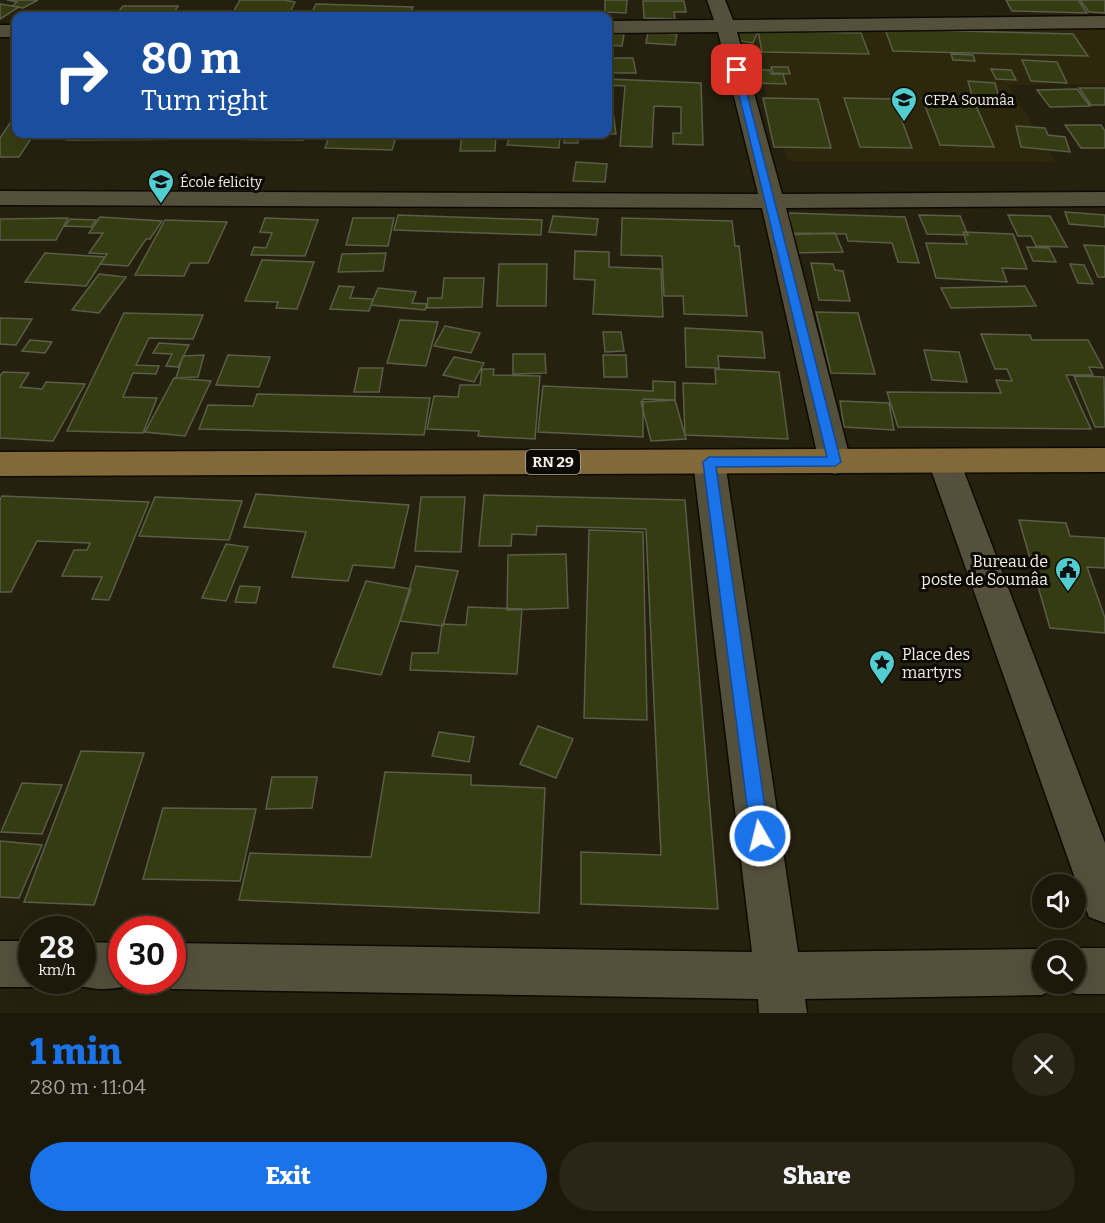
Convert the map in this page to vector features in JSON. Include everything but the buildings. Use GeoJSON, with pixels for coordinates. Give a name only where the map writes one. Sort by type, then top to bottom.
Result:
{"type":"FeatureCollection","features":[{"type":"Feature","properties":{"kind":"main road","name":"RN 29"},"geometry":{"type":"LineString","coordinates":[[0,464],[1105,460]]}},
{"type":"Feature","properties":{"kind":"street"},"geometry":{"type":"LineString","coordinates":[[716,0],[726,26],[772,201],[835,462]]}},
{"type":"Feature","properties":{"kind":"street"},"geometry":{"type":"LineString","coordinates":[[612,27],[1105,22]]}},
{"type":"Feature","properties":{"kind":"street"},"geometry":{"type":"LineString","coordinates":[[0,198],[772,201],[1105,199]]}},
{"type":"Feature","properties":{"kind":"street"},"geometry":{"type":"LineString","coordinates":[[944,461],[1105,901]]}},
{"type":"Feature","properties":{"kind":"street"},"geometry":{"type":"LineString","coordinates":[[709,462],[781,994]]}},
{"type":"Feature","properties":{"kind":"street"},"geometry":{"type":"LineString","coordinates":[[0,964],[18,964]]}},
{"type":"Feature","properties":{"kind":"street"},"geometry":{"type":"LineString","coordinates":[[186,967],[781,994],[1032,973]]}},
{"type":"Feature","properties":{"kind":"street"},"geometry":{"type":"LineString","coordinates":[[1086,971],[1105,970]]}},
{"type":"Feature","properties":{"kind":"shaded area","name":"CFPA Soumâa"},"geometry":{"type":"Polygon","coordinates":[[[1105,28],[1105,84],[1008,85],[1056,162],[788,161],[744,30],[1105,28]]]}},
{"type":"Feature","properties":{"kind":"place","name":"CFPA Soumâa"},"geometry":{"type":"Point","coordinates":[904,123]}},
{"type":"Feature","properties":{"kind":"place","name":"École felicity"},"geometry":{"type":"Point","coordinates":[161,205]}},
{"type":"Feature","properties":{"kind":"place","name":"Bureau de poste de Soumâa"},"geometry":{"type":"Point","coordinates":[1068,593]}},
{"type":"Feature","properties":{"kind":"place","name":"Place des martyrs"},"geometry":{"type":"Point","coordinates":[882,686]}},
{"type":"Feature","properties":{"kind":"route"},"geometry":{"type":"LineString","coordinates":[[737,70],[772,201],[835,462],[709,462],[760,836]]}}]}
